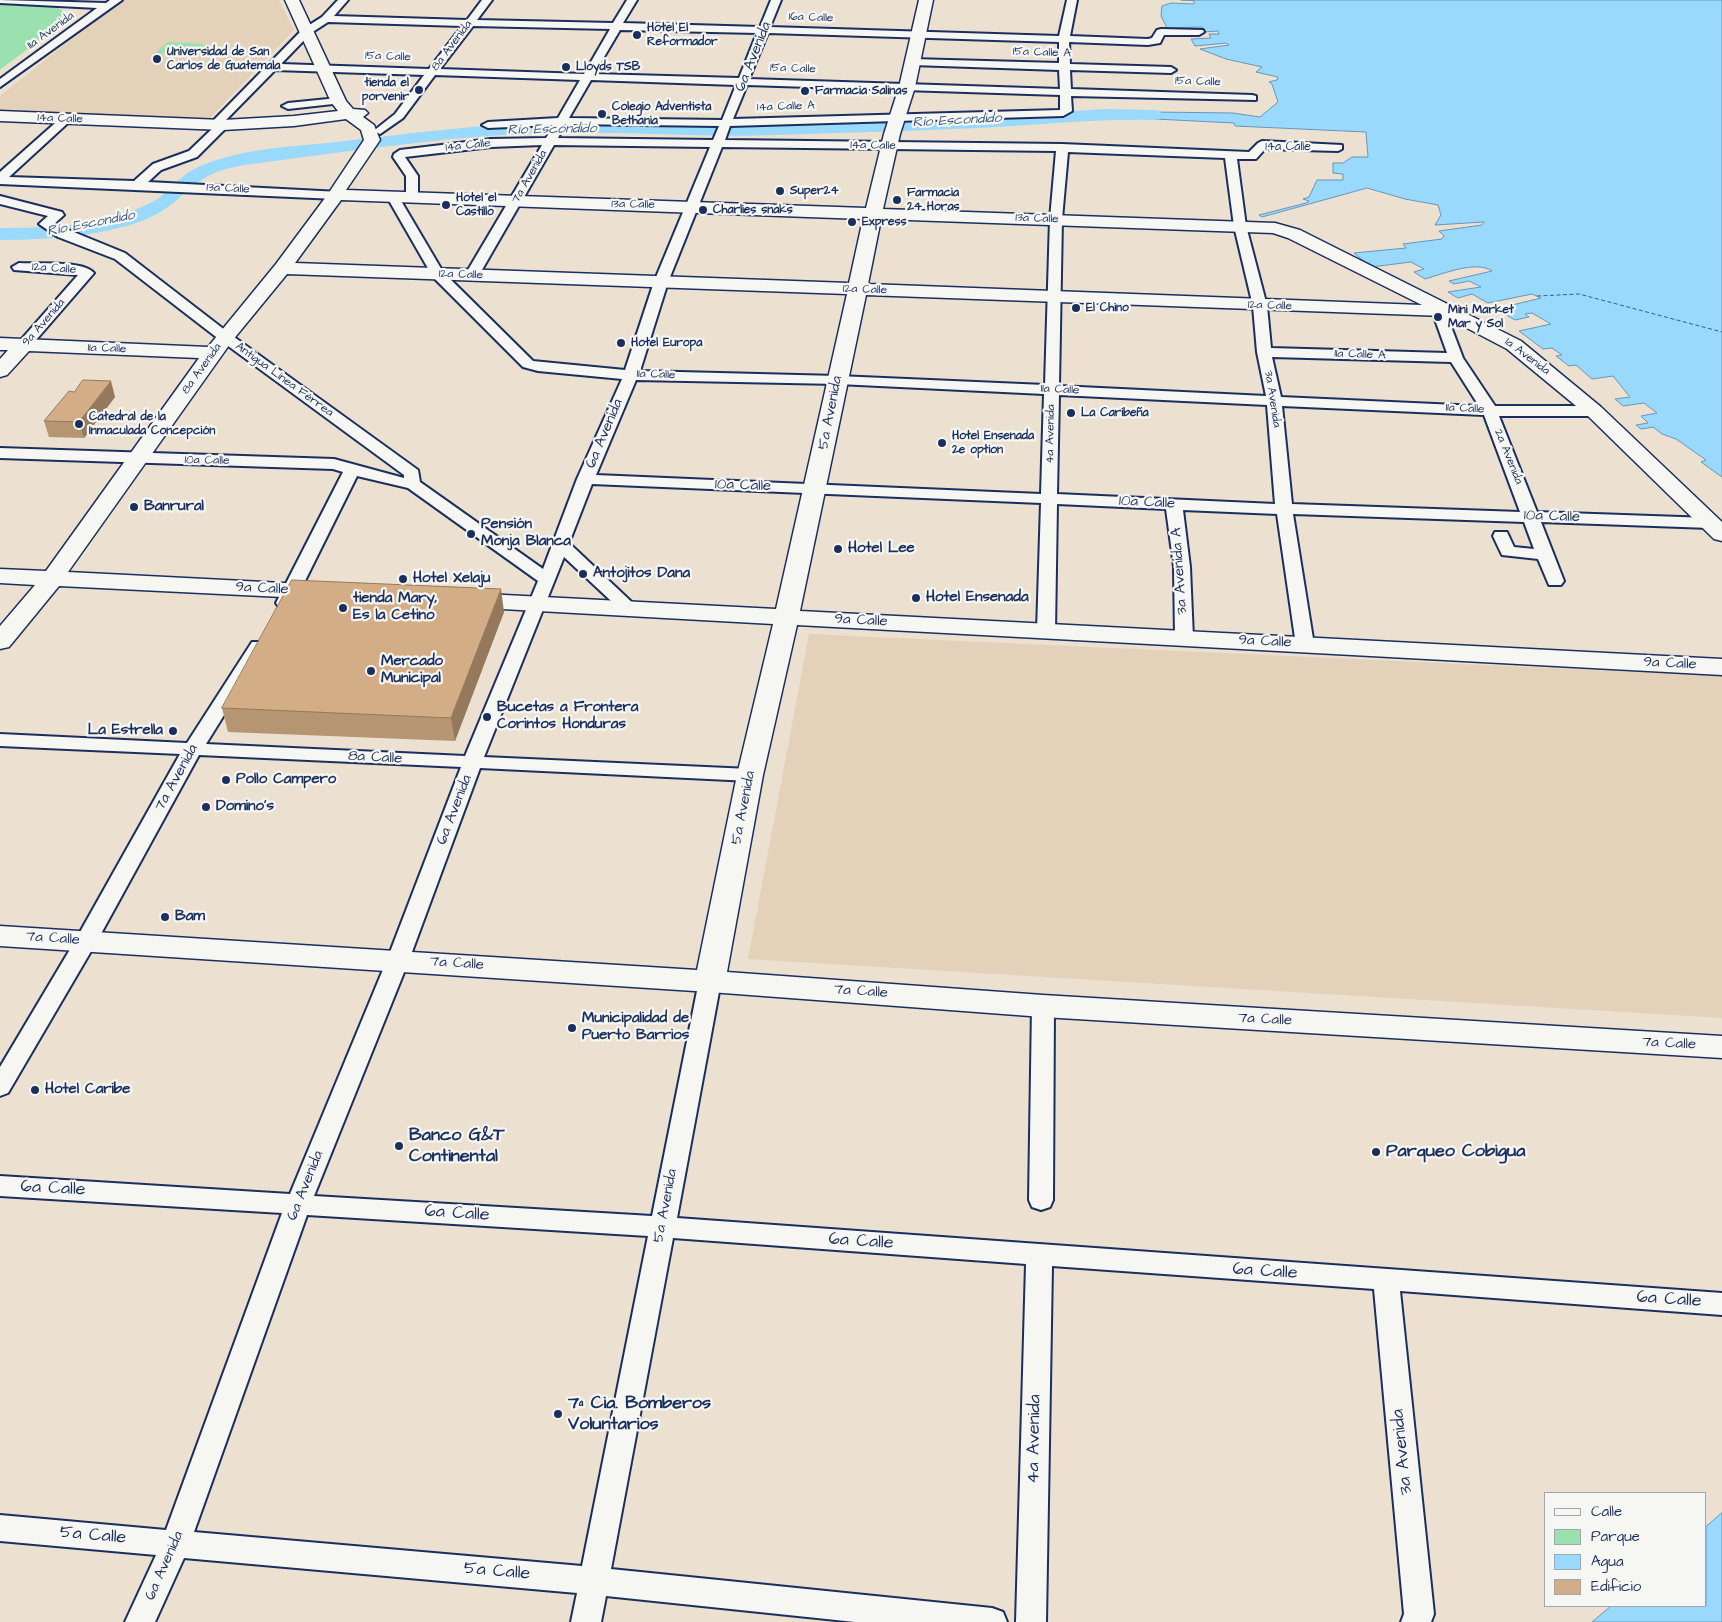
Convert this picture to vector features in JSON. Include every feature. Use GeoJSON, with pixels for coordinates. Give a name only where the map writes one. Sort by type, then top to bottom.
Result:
{"type":"FeatureCollection","features":[{"type":"Feature","properties":{"kind":"street"},"geometry":{"type":"LineString","coordinates":[[0,0],[62,4],[114,3]]}},
{"type":"Feature","properties":{"kind":"street"},"geometry":{"type":"LineString","coordinates":[[292,0],[316,24]]}},
{"type":"Feature","properties":{"kind":"street"},"geometry":{"type":"LineString","coordinates":[[304,0],[316,24],[338,101],[359,116],[383,120],[399,116]]}},
{"type":"Feature","properties":{"kind":"street"},"geometry":{"type":"LineString","coordinates":[[141,185],[156,167],[193,154],[273,67],[343,0]]}},
{"type":"Feature","properties":{"kind":"street","name":"8a Avenida"},"geometry":{"type":"LineString","coordinates":[[0,642],[52,578],[136,458],[220,345],[282,268],[336,195],[347,187],[374,143],[399,116],[487,0]]}},
{"type":"Feature","properties":{"kind":"street","name":"7a Avenida"},"geometry":{"type":"LineString","coordinates":[[472,275],[632,0]]}},
{"type":"Feature","properties":{"kind":"street","name":"6a Avenida"},"geometry":{"type":"LineString","coordinates":[[140,1622],[176,1543],[298,1204],[398,960],[472,763],[547,580],[585,479],[630,375],[661,282],[766,30],[776,0]]}},
{"type":"Feature","properties":{"kind":"street","name":"5a Avenida"},"geometry":{"type":"LineString","coordinates":[[586,1622],[750,775],[816,489],[873,214],[907,87],[926,0]]}},
{"type":"Feature","properties":{"kind":"street"},"geometry":{"type":"LineString","coordinates":[[1067,91],[1064,39],[1072,0]]}},
{"type":"Feature","properties":{"kind":"street","name":"11a Avenida"},"geometry":{"type":"LineString","coordinates":[[0,84],[83,22],[114,3]]}},
{"type":"Feature","properties":{"kind":"street"},"geometry":{"type":"LineString","coordinates":[[62,4],[75,10],[83,22]]}},
{"type":"Feature","properties":{"kind":"street","name":"16a Calle"},"geometry":{"type":"LineString","coordinates":[[316,24],[469,23],[918,34],[1148,42],[1156,41],[1161,32],[1199,32]]}},
{"type":"Feature","properties":{"kind":"street","name":"15a Calle A"},"geometry":{"type":"LineString","coordinates":[[912,62],[1171,70]]}},
{"type":"Feature","properties":{"kind":"street","name":"15a Calle"},"geometry":{"type":"LineString","coordinates":[[273,67],[1252,98]]}},
{"type":"Feature","properties":{"kind":"street"},"geometry":{"type":"LineString","coordinates":[[330,68],[368,128],[374,143]]}},
{"type":"Feature","properties":{"kind":"street","name":"14a Calle A"},"geometry":{"type":"LineString","coordinates":[[488,124],[556,130],[726,123],[894,130],[1056,114],[1066,111],[1067,91]]}},
{"type":"Feature","properties":{"kind":"street"},"geometry":{"type":"LineString","coordinates":[[288,106],[338,101]]}},
{"type":"Feature","properties":{"kind":"street","name":"14a Calle"},"geometry":{"type":"LineString","coordinates":[[0,116],[219,125],[359,116]]}},
{"type":"Feature","properties":{"kind":"street"},"geometry":{"type":"LineString","coordinates":[[0,179],[66,119]]}},
{"type":"Feature","properties":{"kind":"street","name":"14a Calle"},"geometry":{"type":"LineString","coordinates":[[412,198],[412,176],[399,157],[403,153],[491,143],[556,130],[720,141],[894,130],[1062,148],[1252,156],[1262,145],[1338,148]]}},
{"type":"Feature","properties":{"kind":"street","name":"4a Avenida"},"geometry":{"type":"LineString","coordinates":[[1046,631],[1056,219],[1062,148]]}},
{"type":"Feature","properties":{"kind":"street","name":"3a Avenida"},"geometry":{"type":"LineString","coordinates":[[1231,155],[1240,226],[1260,306],[1264,352],[1274,400],[1284,510],[1305,644]]}},
{"type":"Feature","properties":{"kind":"street","name":"13a Calle"},"geometry":{"type":"LineString","coordinates":[[0,179],[516,202],[694,206],[1265,227]]}},
{"type":"Feature","properties":{"kind":"street"},"geometry":{"type":"LineString","coordinates":[[393,197],[438,274]]}},
{"type":"Feature","properties":{"kind":"street","name":"Antigua Línea Férrea"},"geometry":{"type":"LineString","coordinates":[[0,200],[58,215],[45,224],[59,232],[120,256],[220,345],[412,473],[412,484],[547,580]]}},
{"type":"Feature","properties":{"kind":"street","name":"1a Avenida"},"geometry":{"type":"LineString","coordinates":[[1265,227],[1294,234],[1514,345],[1594,411],[1716,528]]}},
{"type":"Feature","properties":{"kind":"street","name":"12a Calle"},"geometry":{"type":"LineString","coordinates":[[19,266],[75,269],[87,273]]}},
{"type":"Feature","properties":{"kind":"street","name":"12a Calle"},"geometry":{"type":"LineString","coordinates":[[282,268],[1260,306],[1444,311]]}},
{"type":"Feature","properties":{"kind":"street","name":"9a Avenida"},"geometry":{"type":"LineString","coordinates":[[0,371],[87,273]]}},
{"type":"Feature","properties":{"kind":"street","name":"11a Calle"},"geometry":{"type":"LineString","coordinates":[[438,274],[528,364],[546,368],[630,375],[838,380],[1490,411],[1594,411]]}},
{"type":"Feature","properties":{"kind":"street","name":"2a Avenida"},"geometry":{"type":"LineString","coordinates":[[1444,311],[1456,358],[1490,411],[1555,581]]}},
{"type":"Feature","properties":{"kind":"street","name":"11a Calle"},"geometry":{"type":"LineString","coordinates":[[0,344],[220,345]]}},
{"type":"Feature","properties":{"kind":"street","name":"11a Calle A"},"geometry":{"type":"LineString","coordinates":[[1264,352],[1456,358]]}},
{"type":"Feature","properties":{"kind":"street","name":"10a Calle"},"geometry":{"type":"LineString","coordinates":[[0,453],[334,464],[396,482],[412,484]]}},
{"type":"Feature","properties":{"kind":"street"},"geometry":{"type":"LineString","coordinates":[[277,616],[293,590],[353,468]]}},
{"type":"Feature","properties":{"kind":"street","name":"10a Calle"},"geometry":{"type":"LineString","coordinates":[[585,479],[1049,498],[1284,510],[1532,517],[1716,528]]}},
{"type":"Feature","properties":{"kind":"street","name":"3a Avenida A"},"geometry":{"type":"LineString","coordinates":[[1174,505],[1182,567],[1184,638]]}},
{"type":"Feature","properties":{"kind":"street"},"geometry":{"type":"LineString","coordinates":[[1501,536],[1508,551],[1545,555]]}},
{"type":"Feature","properties":{"kind":"street"},"geometry":{"type":"LineString","coordinates":[[560,544],[630,609]]}},
{"type":"Feature","properties":{"kind":"street","name":"9a Calle"},"geometry":{"type":"LineString","coordinates":[[0,576],[342,593]]}},
{"type":"Feature","properties":{"kind":"street","name":"9a Calle"},"geometry":{"type":"LineString","coordinates":[[440,599],[1722,667]]}},
{"type":"Feature","properties":{"kind":"street","name":"7a Avenida"},"geometry":{"type":"LineString","coordinates":[[0,1088],[86,941],[192,750],[267,632]]}},
{"type":"Feature","properties":{"kind":"street","name":"8a Calle"},"geometry":{"type":"LineString","coordinates":[[0,740],[750,775]]}},
{"type":"Feature","properties":{"kind":"street","name":"7a Calle"},"geometry":{"type":"LineString","coordinates":[[0,936],[398,960],[1043,1006],[1722,1047]]}},
{"type":"Feature","properties":{"kind":"street"},"geometry":{"type":"LineString","coordinates":[[1041,1200],[1043,1006]]}},
{"type":"Feature","properties":{"kind":"street","name":"6a Calle"},"geometry":{"type":"LineString","coordinates":[[0,1186],[662,1226],[1722,1304]]}},
{"type":"Feature","properties":{"kind":"street","name":"4a Avenida"},"geometry":{"type":"LineString","coordinates":[[1031,1622],[1039,1255]]}},
{"type":"Feature","properties":{"kind":"street","name":"3a Avenida"},"geometry":{"type":"LineString","coordinates":[[1386,1280],[1419,1614],[1416,1622]]}},
{"type":"Feature","properties":{"kind":"street","name":"5a Calle"},"geometry":{"type":"LineString","coordinates":[[0,1528],[594,1581],[992,1622]]}},
{"type":"Feature","properties":{"kind":"shaded area","name":"Universidad de San Carlos de Guatemala"},"geometry":{"type":"Polygon","coordinates":[[[120,0],[279,0],[294,30],[210,118],[0,111],[0,96],[120,0]]]}},
{"type":"Feature","properties":{"kind":"shaded area"},"geometry":{"type":"Polygon","coordinates":[[[809,634],[1722,676],[1722,1018],[748,959],[809,634]]]}},
{"type":"Feature","properties":{"kind":"green space"},"geometry":{"type":"Polygon","coordinates":[[[0,1],[54,5],[66,13],[67,19],[0,70],[0,1]]]}},
{"type":"Feature","properties":{"kind":"green space"},"geometry":{"type":"Polygon","coordinates":[[[168,42],[206,44],[193,55],[155,53],[168,42]]]}},
{"type":"Feature","properties":{"kind":"water"},"geometry":{"type":"Polygon","coordinates":[[[1181,0],[1722,0],[1722,477],[1701,462],[1706,460],[1676,439],[1662,434],[1653,427],[1641,429],[1636,425],[1648,423],[1641,416],[1657,413],[1644,403],[1623,406],[1615,399],[1630,397],[1613,376],[1592,379],[1576,365],[1569,366],[1556,356],[1562,355],[1552,348],[1543,349],[1519,331],[1551,324],[1532,313],[1525,314],[1529,317],[1515,320],[1496,309],[1541,298],[1532,294],[1488,303],[1472,294],[1458,298],[1448,292],[1481,287],[1469,281],[1454,284],[1449,281],[1492,271],[1485,268],[1469,267],[1425,279],[1414,272],[1424,269],[1411,262],[1371,267],[1354,253],[1406,248],[1403,244],[1442,239],[1444,236],[1439,231],[1482,225],[1484,222],[1435,225],[1441,215],[1438,205],[1405,199],[1367,188],[1262,217],[1259,215],[1306,203],[1309,201],[1303,199],[1309,197],[1317,180],[1343,180],[1343,174],[1333,173],[1333,163],[1343,163],[1352,157],[1368,157],[1366,132],[1235,126],[1234,123],[1155,119],[1153,112],[1233,113],[1260,117],[1278,102],[1272,84],[1269,82],[1277,80],[1278,77],[1256,72],[1262,67],[1226,59],[1200,49],[1229,45],[1226,43],[1195,46],[1191,39],[1211,38],[1209,34],[1219,34],[1218,31],[1204,32],[1202,27],[1167,28],[1161,16],[1162,6],[1171,3],[1194,4],[1194,1],[1181,0]]]}},
{"type":"Feature","properties":{"kind":"water"},"geometry":{"type":"Polygon","coordinates":[[[1722,1513],[1722,1622],[1592,1622],[1610,1607],[1707,1607],[1707,1526],[1722,1513]]]}},
{"type":"Feature","properties":{"kind":"building"},"geometry":{"type":"Polygon","coordinates":[[[83,380],[111,381],[79,422],[44,421],[69,391],[74,392],[83,380]]]}},
{"type":"Feature","properties":{"kind":"building","name":"Mercado Municipal"},"geometry":{"type":"Polygon","coordinates":[[[292,580],[501,589],[451,718],[222,708],[292,580]]]}},
{"type":"Feature","properties":{"kind":"waterway","name":"Río Escondido"},"geometry":{"type":"LineString","coordinates":[[0,234],[44,234],[102,225],[141,215],[164,203],[198,174],[237,160],[339,147],[516,129],[601,127],[707,131],[772,130],[1013,121],[1104,114],[1154,115]]}},
{"type":"Feature","properties":{"kind":"ferry route"},"geometry":{"type":"LineString","coordinates":[[1537,296],[1579,294],[1722,332]]}},
{"type":"Feature","properties":{"kind":"place","name":"Hotel El Reformador"},"geometry":{"type":"Point","coordinates":[637,35]}},
{"type":"Feature","properties":{"kind":"place","name":"Universidad de San Carlos de Guatemala"},"geometry":{"type":"Point","coordinates":[157,59]}},
{"type":"Feature","properties":{"kind":"place","name":"Lloyds TSB"},"geometry":{"type":"Point","coordinates":[566,67]}},
{"type":"Feature","properties":{"kind":"place","name":"tienda el porvenir"},"geometry":{"type":"Point","coordinates":[419,90]}},
{"type":"Feature","properties":{"kind":"place","name":"Farmacia Salinas"},"geometry":{"type":"Point","coordinates":[805,91]}},
{"type":"Feature","properties":{"kind":"place","name":"Colegio Adventista Bethania"},"geometry":{"type":"Point","coordinates":[602,114]}},
{"type":"Feature","properties":{"kind":"place","name":"Super24"},"geometry":{"type":"Point","coordinates":[780,191]}},
{"type":"Feature","properties":{"kind":"place","name":"Farmacia 24 Horas"},"geometry":{"type":"Point","coordinates":[897,200]}},
{"type":"Feature","properties":{"kind":"place","name":"Hotel el Castillo"},"geometry":{"type":"Point","coordinates":[446,205]}},
{"type":"Feature","properties":{"kind":"place","name":"Charlies snaks"},"geometry":{"type":"Point","coordinates":[703,210]}},
{"type":"Feature","properties":{"kind":"place","name":"Express"},"geometry":{"type":"Point","coordinates":[852,222]}},
{"type":"Feature","properties":{"kind":"place","name":"El Chino"},"geometry":{"type":"Point","coordinates":[1076,308]}},
{"type":"Feature","properties":{"kind":"place","name":"Mini Market Mar y Sol"},"geometry":{"type":"Point","coordinates":[1438,317]}},
{"type":"Feature","properties":{"kind":"place","name":"Hotel Europa"},"geometry":{"type":"Point","coordinates":[621,343]}},
{"type":"Feature","properties":{"kind":"place","name":"La Caribeña"},"geometry":{"type":"Point","coordinates":[1071,413]}},
{"type":"Feature","properties":{"kind":"place","name":"Catedral de la Inmaculada Concepción"},"geometry":{"type":"Point","coordinates":[79,424]}},
{"type":"Feature","properties":{"kind":"place","name":"Hotel Ensenada 2e option"},"geometry":{"type":"Point","coordinates":[942,443]}},
{"type":"Feature","properties":{"kind":"place","name":"Banrural"},"geometry":{"type":"Point","coordinates":[134,507]}},
{"type":"Feature","properties":{"kind":"place","name":"Pensión Monja Blanca"},"geometry":{"type":"Point","coordinates":[471,534]}},
{"type":"Feature","properties":{"kind":"place","name":"Hotel Lee"},"geometry":{"type":"Point","coordinates":[838,549]}},
{"type":"Feature","properties":{"kind":"place","name":"Antojitos Dana"},"geometry":{"type":"Point","coordinates":[583,574]}},
{"type":"Feature","properties":{"kind":"place","name":"Hotel Xelaju"},"geometry":{"type":"Point","coordinates":[403,579]}},
{"type":"Feature","properties":{"kind":"place","name":"Hotel Ensenada"},"geometry":{"type":"Point","coordinates":[916,598]}},
{"type":"Feature","properties":{"kind":"place","name":"tienda Mary, Es la Cetino"},"geometry":{"type":"Point","coordinates":[343,608]}},
{"type":"Feature","properties":{"kind":"place","name":"Mercado Municipal"},"geometry":{"type":"Point","coordinates":[371,671]}},
{"type":"Feature","properties":{"kind":"place","name":"Bucetas a Frontera Corintos Honduras"},"geometry":{"type":"Point","coordinates":[487,717]}},
{"type":"Feature","properties":{"kind":"place","name":"La Estrella"},"geometry":{"type":"Point","coordinates":[173,731]}},
{"type":"Feature","properties":{"kind":"place","name":"Pollo Campero"},"geometry":{"type":"Point","coordinates":[226,780]}},
{"type":"Feature","properties":{"kind":"place","name":"Domino's"},"geometry":{"type":"Point","coordinates":[206,807]}},
{"type":"Feature","properties":{"kind":"place","name":"Bam"},"geometry":{"type":"Point","coordinates":[165,917]}},
{"type":"Feature","properties":{"kind":"place","name":"Municipalidad de Puerto Barrios"},"geometry":{"type":"Point","coordinates":[572,1028]}},
{"type":"Feature","properties":{"kind":"place","name":"Hotel Caribe"},"geometry":{"type":"Point","coordinates":[35,1090]}},
{"type":"Feature","properties":{"kind":"place","name":"Banco G&T Continental"},"geometry":{"type":"Point","coordinates":[399,1146]}},
{"type":"Feature","properties":{"kind":"place","name":"Parqueo Cobigua"},"geometry":{"type":"Point","coordinates":[1376,1152]}},
{"type":"Feature","properties":{"kind":"place","name":"7ª Cia. Bomberos Voluntarios"},"geometry":{"type":"Point","coordinates":[558,1414]}}]}
